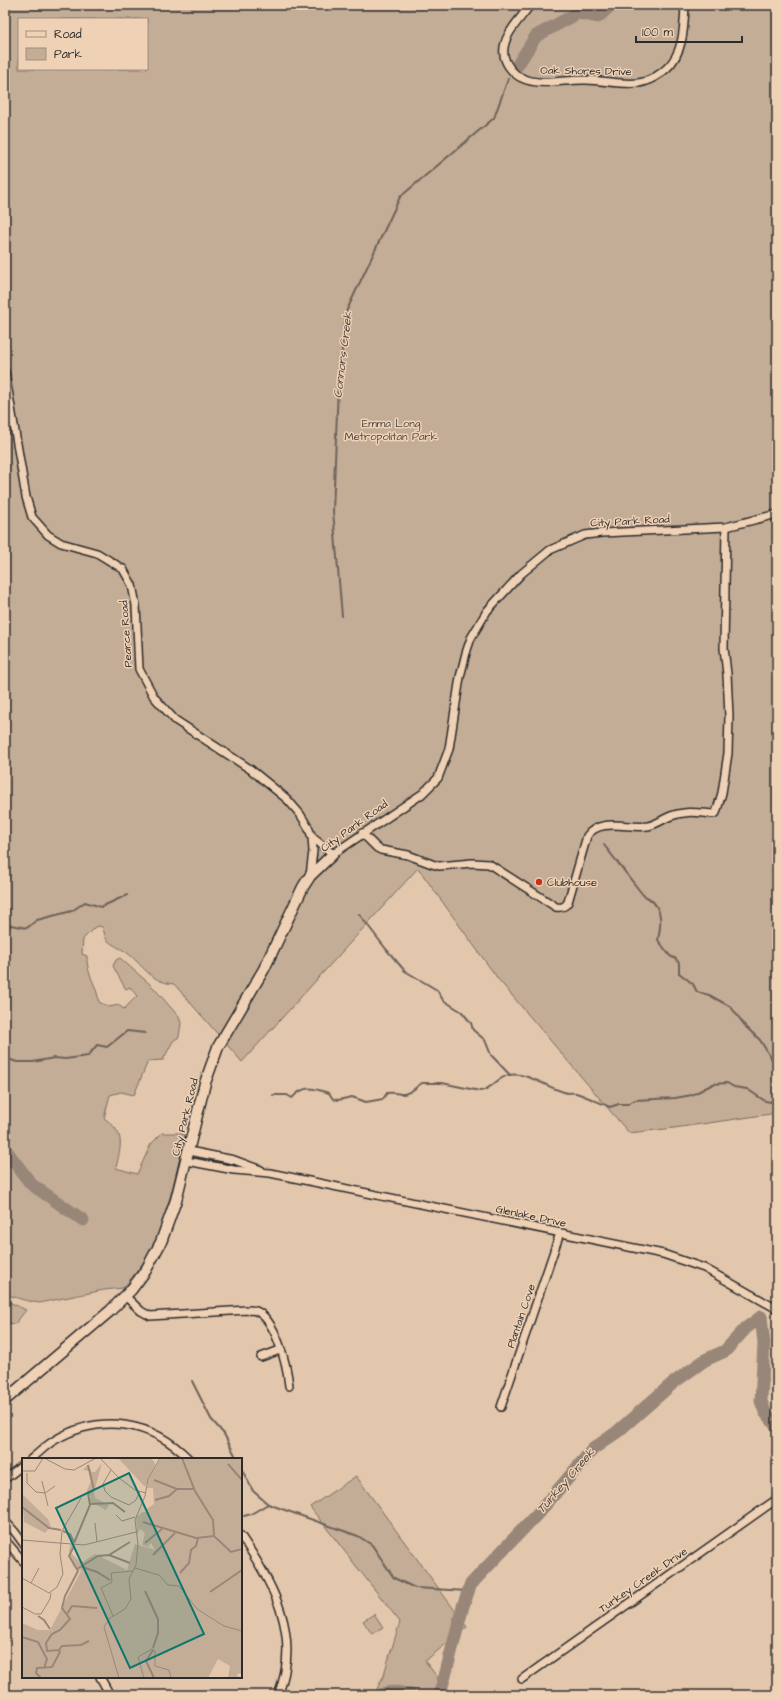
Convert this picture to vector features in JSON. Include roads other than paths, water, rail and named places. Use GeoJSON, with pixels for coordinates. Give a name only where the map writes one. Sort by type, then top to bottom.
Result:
{"type":"FeatureCollection","features":[{"type":"Feature","properties":{"kind":"street","name":"Oak Shores Drive"},"geometry":{"type":"LineString","coordinates":[[530,5],[509,34],[504,47],[504,55],[513,72],[521,78],[531,81],[585,80],[633,83],[638,83],[661,74],[668,67],[680,46],[683,35],[685,5]]}},
{"type":"Feature","properties":{"kind":"street","name":"Pearce Road"},"geometry":{"type":"LineString","coordinates":[[5,372],[26,497],[32,517],[48,535],[61,543],[97,553],[123,570],[132,585],[136,605],[139,669],[154,697],[175,720],[250,768],[287,799],[300,814],[312,837],[313,851],[310,876]]}},
{"type":"Feature","properties":{"kind":"street","name":"City Park Road"},"geometry":{"type":"LineString","coordinates":[[5,1400],[110,1312],[146,1270],[161,1242],[176,1200],[187,1161],[205,1083],[218,1047],[264,969],[295,903],[310,876],[333,854],[362,833],[422,794],[438,778],[450,749],[460,677],[471,638],[487,611],[537,560],[550,550],[585,535],[726,527],[777,514]]}},
{"type":"Feature","properties":{"kind":"street"},"geometry":{"type":"LineString","coordinates":[[362,833],[381,850],[408,855],[432,864],[444,866],[472,863],[489,864],[528,890],[556,907],[561,908],[565,907],[568,902],[587,836],[594,828],[606,825],[648,826],[682,812],[693,811],[716,813],[722,793],[728,753],[729,716],[724,648],[726,527]]}},
{"type":"Feature","properties":{"kind":"street"},"geometry":{"type":"LineString","coordinates":[[312,837],[333,854]]}},
{"type":"Feature","properties":{"kind":"street","name":"Glenlake Drive"},"geometry":{"type":"LineString","coordinates":[[189,1151],[234,1160],[270,1173]]}},
{"type":"Feature","properties":{"kind":"street","name":"Glenlake Drive"},"geometry":{"type":"LineString","coordinates":[[187,1161],[234,1170],[270,1173],[663,1254],[704,1268],[777,1309]]}},
{"type":"Feature","properties":{"kind":"street","name":"Plantain Cove"},"geometry":{"type":"LineString","coordinates":[[501,1407],[560,1233]]}},
{"type":"Feature","properties":{"kind":"street"},"geometry":{"type":"LineString","coordinates":[[125,1296],[141,1311],[150,1316],[246,1310],[256,1312],[273,1328],[288,1372],[289,1386]]}},
{"type":"Feature","properties":{"kind":"street"},"geometry":{"type":"LineString","coordinates":[[261,1357],[280,1350]]}},
{"type":"Feature","properties":{"kind":"street"},"geometry":{"type":"LineString","coordinates":[[32,1458],[55,1440],[76,1431],[99,1424],[118,1424],[150,1431],[179,1449],[188,1458]]}},
{"type":"Feature","properties":{"kind":"street"},"geometry":{"type":"LineString","coordinates":[[5,1479],[22,1466]]}},
{"type":"Feature","properties":{"kind":"street","name":"Turkey Creek Drive"},"geometry":{"type":"LineString","coordinates":[[522,1679],[777,1499]]}},
{"type":"Feature","properties":{"kind":"street"},"geometry":{"type":"LineString","coordinates":[[5,1521],[22,1542]]}},
{"type":"Feature","properties":{"kind":"street"},"geometry":{"type":"LineString","coordinates":[[242,1538],[261,1566],[277,1598],[282,1615],[288,1647],[287,1666],[283,1683],[278,1695]]}},
{"type":"Feature","properties":{"kind":"street"},"geometry":{"type":"LineString","coordinates":[[5,1540],[22,1560]]}},
{"type":"Feature","properties":{"kind":"street"},"geometry":{"type":"LineString","coordinates":[[101,1678],[110,1695]]}},
{"type":"Feature","properties":{"kind":"waterway","name":"Connors Creek"},"geometry":{"type":"LineString","coordinates":[[517,66],[536,36],[578,13],[598,17],[611,5]]}},
{"type":"Feature","properties":{"kind":"waterway","name":"Connors Creek"},"geometry":{"type":"LineString","coordinates":[[342,616],[333,511],[338,387],[346,312],[400,197],[494,118],[508,79]]}},
{"type":"Feature","properties":{"kind":"waterway"},"geometry":{"type":"LineString","coordinates":[[604,845],[643,895],[650,899],[658,908],[660,914],[658,940],[670,956],[676,959],[679,963],[679,973],[693,984],[697,992],[709,995],[731,1007],[746,1027],[760,1040],[773,1061],[775,1070],[777,1071]]}},
{"type":"Feature","properties":{"kind":"waterway"},"geometry":{"type":"LineString","coordinates":[[5,932],[11,925],[27,928],[37,920],[72,911],[85,902],[101,907],[127,895]]}},
{"type":"Feature","properties":{"kind":"waterway"},"geometry":{"type":"LineString","coordinates":[[359,914],[405,971],[437,990],[443,1000],[462,1012],[471,1023],[473,1030],[485,1040],[491,1055],[510,1075]]}},
{"type":"Feature","properties":{"kind":"waterway"},"geometry":{"type":"LineString","coordinates":[[5,1058],[17,1062],[33,1062],[54,1058],[65,1059],[88,1056],[97,1045],[107,1047],[127,1031],[145,1033]]}},
{"type":"Feature","properties":{"kind":"waterway"},"geometry":{"type":"LineString","coordinates":[[273,1095],[287,1095],[292,1098],[301,1091],[309,1088],[329,1093],[333,1099],[338,1100],[352,1097],[366,1102],[383,1099],[387,1093],[407,1093],[422,1083],[442,1083],[480,1091],[488,1088],[501,1078],[509,1075],[530,1078],[557,1090],[566,1093],[580,1094],[610,1107],[619,1104],[628,1104],[635,1100],[675,1098],[692,1095],[713,1084],[727,1083],[734,1087],[747,1089],[765,1101],[771,1102],[777,1095]]}},
{"type":"Feature","properties":{"kind":"waterway"},"geometry":{"type":"LineString","coordinates":[[5,1149],[31,1184],[83,1220]]}},
{"type":"Feature","properties":{"kind":"waterway"},"geometry":{"type":"LineString","coordinates":[[761,1317],[764,1343],[761,1401],[765,1412],[777,1427]]}},
{"type":"Feature","properties":{"kind":"waterway","name":"Turkey Creek"},"geometry":{"type":"LineString","coordinates":[[439,1695],[463,1606],[471,1584],[540,1511],[593,1449],[617,1432],[673,1383],[705,1360],[725,1351],[746,1328],[761,1317]]}},
{"type":"Feature","properties":{"kind":"waterway"},"geometry":{"type":"LineString","coordinates":[[192,1381],[211,1419],[224,1434],[236,1458]]}},
{"type":"Feature","properties":{"kind":"waterway"},"geometry":{"type":"LineString","coordinates":[[242,1470],[253,1491],[268,1504],[358,1536],[372,1545],[394,1578],[415,1588],[468,1591]]}},
{"type":"Feature","properties":{"kind":"waterway"},"geometry":{"type":"LineString","coordinates":[[244,1516],[251,1514],[268,1504]]}},
{"type":"Feature","properties":{"kind":"waterway","name":"Turkey Creek"},"geometry":{"type":"LineString","coordinates":[[382,1695],[392,1692],[411,1695]]}},
{"type":"Feature","properties":{"kind":"place","name":"Clubhouse"},"geometry":{"type":"Point","coordinates":[539,882]}},
{"type":"Feature","properties":{"kind":"park label","name":"Emma Long Metropolitan Park"},"geometry":{"type":"Point","coordinates":[391,429]}}]}
